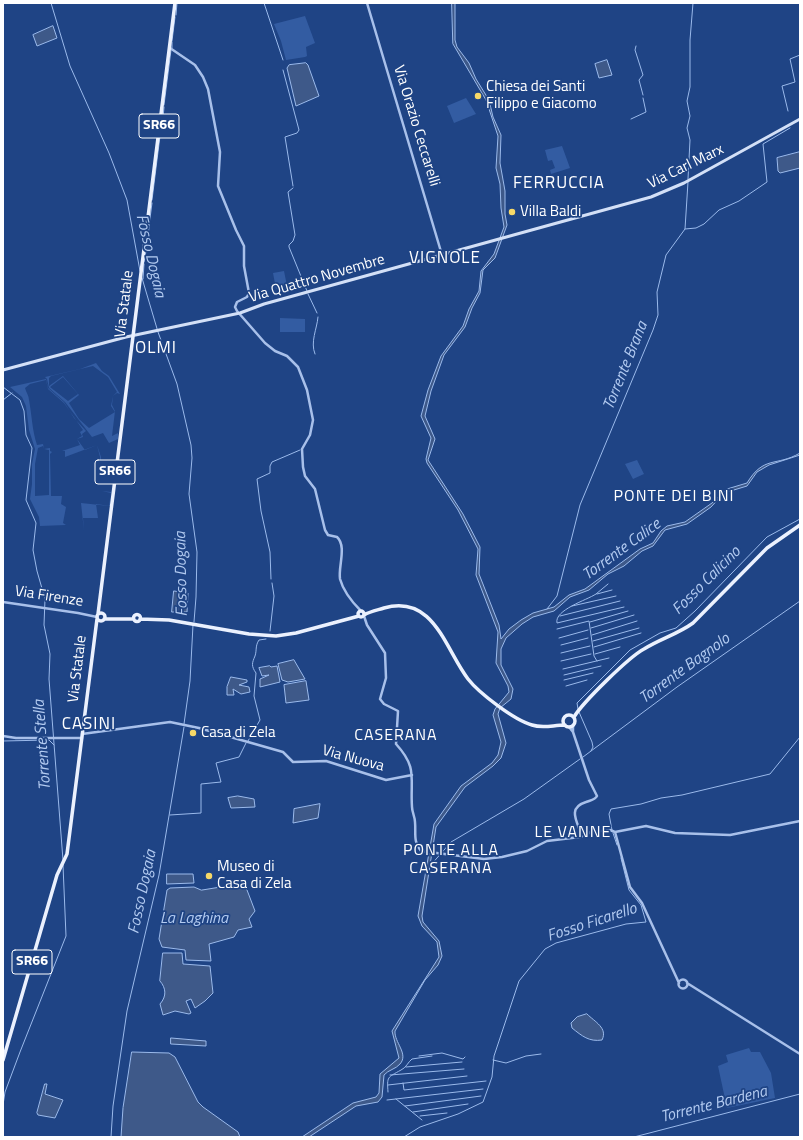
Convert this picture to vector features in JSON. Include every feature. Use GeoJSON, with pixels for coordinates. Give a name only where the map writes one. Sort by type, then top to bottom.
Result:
{"type":"FeatureCollection","features":[{"type":"Feature","properties":{"kind":"main road","name":"Via Statale"},"geometry":{"type":"LineString","coordinates":[[3,1060],[61,865],[66,857],[96,626],[100,616],[98,608],[175,3]]}},
{"type":"Feature","properties":{"kind":"main road","name":"Via Carl Marx"},"geometry":{"type":"LineString","coordinates":[[506,237],[651,197],[684,183],[800,119]]}},
{"type":"Feature","properties":{"kind":"main road","name":"Via Quattro Novembre"},"geometry":{"type":"LineString","coordinates":[[3,370],[126,337],[238,313],[506,237]]}},
{"type":"Feature","properties":{"kind":"main road"},"geometry":{"type":"LineString","coordinates":[[126,337],[132,344]]}},
{"type":"Feature","properties":{"kind":"main road"},"geometry":{"type":"LineString","coordinates":[[556,725],[562,721],[566,715],[573,716],[577,713],[633,657],[645,648],[689,626],[767,548],[800,525]]}},
{"type":"Feature","properties":{"kind":"main road"},"geometry":{"type":"LineString","coordinates":[[100,616],[110,618],[134,618],[137,614],[140,618],[189,623],[249,634],[276,636],[296,633],[361,614],[401,605],[413,607],[422,611],[433,622],[469,680],[491,700],[510,713],[524,722],[534,726],[546,727],[556,725],[571,726],[575,722],[573,716]]}},
{"type":"Feature","properties":{"kind":"main road"},"geometry":{"type":"LineString","coordinates":[[562,721],[564,725]]}},
{"type":"Feature","properties":{"kind":"street","name":"Via Orazio Ceccarelli"},"geometry":{"type":"LineString","coordinates":[[367,3],[442,255]]}},
{"type":"Feature","properties":{"kind":"street"},"geometry":{"type":"LineString","coordinates":[[170,48],[195,65],[203,77],[208,90],[220,152],[218,186],[244,246],[244,266],[249,293],[247,297],[235,304],[238,313],[265,343],[275,352],[287,356],[298,367],[307,390],[313,420],[310,435],[302,449],[304,473],[315,489],[325,530],[328,535],[337,537],[341,543],[339,571],[341,581],[384,653],[386,678],[380,699],[384,704],[398,711],[396,744],[409,759],[412,775],[412,808],[415,822],[414,836],[419,848],[426,853],[484,859],[506,857],[527,851],[547,842],[582,836],[591,832],[613,831],[646,826],[674,833],[730,835],[800,821]]}},
{"type":"Feature","properties":{"kind":"street","name":"Via Firenze"},"geometry":{"type":"LineString","coordinates":[[3,602],[40,606],[100,616]]}},
{"type":"Feature","properties":{"kind":"street","name":"Via Nuova"},"geometry":{"type":"LineString","coordinates":[[3,736],[16,738],[58,738],[82,736],[165,722],[199,728],[283,752],[292,762],[326,761],[386,780],[412,775]]}},
{"type":"Feature","properties":{"kind":"street"},"geometry":{"type":"LineString","coordinates":[[571,726],[582,761],[597,796],[595,799],[578,805],[575,808],[574,813],[582,836]]}},
{"type":"Feature","properties":{"kind":"street"},"geometry":{"type":"LineString","coordinates":[[613,831],[630,887],[642,903],[680,988],[692,987]]}},
{"type":"Feature","properties":{"kind":"street"},"geometry":{"type":"LineString","coordinates":[[672,969],[682,980],[692,987],[700,990],[800,1054]]}},
{"type":"Feature","properties":{"kind":"street"},"geometry":{"type":"LineString","coordinates":[[679,983],[682,980]]}},
{"type":"Feature","properties":{"kind":"street"},"geometry":{"type":"LineString","coordinates":[[686,987],[687,983]]}},
{"type":"Feature","properties":{"kind":"shaded area"},"geometry":{"type":"Polygon","coordinates":[[[305,16],[315,43],[306,47],[307,56],[286,60],[281,41],[274,24],[305,16]]]}},
{"type":"Feature","properties":{"kind":"shaded area"},"geometry":{"type":"Polygon","coordinates":[[[466,98],[476,114],[454,123],[447,106],[466,98]]]}},
{"type":"Feature","properties":{"kind":"shaded area"},"geometry":{"type":"Polygon","coordinates":[[[562,146],[570,168],[551,174],[550,170],[555,168],[552,160],[548,161],[545,150],[562,146]]]}},
{"type":"Feature","properties":{"kind":"shaded area"},"geometry":{"type":"Polygon","coordinates":[[[284,271],[287,286],[276,289],[273,273],[284,271]]]}},
{"type":"Feature","properties":{"kind":"shaded area"},"geometry":{"type":"Polygon","coordinates":[[[280,318],[305,319],[305,332],[280,332],[280,318]]]}},
{"type":"Feature","properties":{"kind":"shaded area"},"geometry":{"type":"Polygon","coordinates":[[[96,363],[102,371],[109,376],[120,394],[117,393],[113,396],[117,392],[108,377],[93,366],[51,376],[49,378],[49,386],[63,376],[79,395],[69,403],[79,419],[89,428],[115,412],[112,436],[118,433],[118,439],[109,443],[103,433],[92,437],[65,402],[49,388],[45,377],[80,369],[96,363]],[[63,377],[50,387],[68,401],[78,394],[63,377]]]}},
{"type":"Feature","properties":{"kind":"shaded area"},"geometry":{"type":"Polygon","coordinates":[[[46,379],[48,388],[64,402],[70,411],[64,403],[48,389],[46,380],[30,384],[25,388],[29,398],[37,445],[43,444],[44,449],[50,448],[50,451],[52,452],[50,454],[51,496],[62,496],[61,504],[66,507],[63,523],[66,525],[40,526],[39,517],[30,499],[32,464],[35,449],[29,430],[26,406],[22,397],[10,387],[46,379]],[[43,446],[38,448],[35,464],[35,496],[49,495],[49,450],[44,449],[43,446]]]}},
{"type":"Feature","properties":{"kind":"shaded area"},"geometry":{"type":"Polygon","coordinates":[[[113,396],[112,405],[115,411],[111,406],[113,396]]]}},
{"type":"Feature","properties":{"kind":"shaded area"},"geometry":{"type":"Polygon","coordinates":[[[76,421],[86,431],[82,434],[83,437],[77,439],[82,436],[80,432],[83,430],[76,421]]]}},
{"type":"Feature","properties":{"kind":"shaded area"},"geometry":{"type":"Polygon","coordinates":[[[77,439],[85,450],[65,457],[65,451],[62,451],[80,445],[77,439]]]}},
{"type":"Feature","properties":{"kind":"shaded area"},"geometry":{"type":"Polygon","coordinates":[[[97,445],[101,457],[100,483],[100,457],[97,445]]]}},
{"type":"Feature","properties":{"kind":"shaded area"},"geometry":{"type":"Polygon","coordinates":[[[637,460],[644,474],[633,479],[625,464],[637,460]]]}},
{"type":"Feature","properties":{"kind":"shaded area"},"geometry":{"type":"Polygon","coordinates":[[[81,503],[96,505],[98,518],[83,518],[84,531],[81,503]]]}},
{"type":"Feature","properties":{"kind":"shaded area"},"geometry":{"type":"Polygon","coordinates":[[[749,1048],[751,1052],[760,1052],[771,1073],[775,1098],[727,1108],[718,1066],[728,1062],[726,1055],[749,1048]]]}},
{"type":"Feature","properties":{"kind":"water"},"geometry":{"type":"Polygon","coordinates":[[[452,3],[455,3],[455,40],[457,47],[469,63],[476,79],[489,100],[493,117],[501,135],[500,163],[505,191],[505,214],[507,225],[495,258],[483,270],[480,293],[472,308],[465,327],[444,355],[431,391],[425,416],[435,439],[428,460],[463,514],[480,547],[479,574],[499,625],[501,639],[509,629],[521,620],[533,613],[554,607],[569,595],[585,589],[640,549],[653,543],[661,531],[667,526],[685,522],[712,503],[727,489],[747,483],[759,468],[800,453],[800,455],[769,465],[757,472],[747,486],[724,493],[711,507],[687,524],[665,530],[653,546],[642,551],[624,566],[608,574],[589,590],[570,597],[554,611],[533,617],[522,624],[506,638],[501,649],[501,665],[513,689],[511,699],[500,708],[498,714],[506,743],[501,758],[493,766],[465,787],[436,827],[422,916],[423,922],[439,941],[442,956],[438,965],[425,980],[395,1031],[395,1035],[403,1056],[402,1060],[398,1066],[384,1075],[382,1097],[378,1102],[356,1106],[309,1137],[302,1137],[353,1103],[376,1097],[379,1093],[380,1074],[399,1058],[392,1031],[439,957],[437,942],[422,926],[418,916],[434,824],[461,786],[492,763],[498,755],[501,742],[493,715],[495,709],[509,692],[508,686],[496,663],[498,632],[476,575],[478,549],[458,510],[427,463],[426,459],[431,438],[421,416],[428,390],[441,356],[463,326],[469,309],[479,291],[481,271],[494,254],[504,227],[501,208],[500,184],[496,168],[498,136],[486,100],[453,44],[452,3]]]}},
{"type":"Feature","properties":{"kind":"water"},"geometry":{"type":"Polygon","coordinates":[[[53,26],[57,38],[37,46],[33,35],[53,26]]]}},
{"type":"Feature","properties":{"kind":"water"},"geometry":{"type":"Polygon","coordinates":[[[607,60],[612,75],[599,78],[595,64],[607,60]]]}},
{"type":"Feature","properties":{"kind":"water"},"geometry":{"type":"Polygon","coordinates":[[[306,63],[319,96],[296,106],[287,68],[289,65],[306,63]]]}},
{"type":"Feature","properties":{"kind":"water"},"geometry":{"type":"Polygon","coordinates":[[[800,152],[800,168],[780,173],[778,171],[777,158],[800,152]]]}},
{"type":"Feature","properties":{"kind":"water"},"geometry":{"type":"Polygon","coordinates":[[[174,591],[188,593],[187,612],[172,612],[174,591]]]}},
{"type":"Feature","properties":{"kind":"water"},"geometry":{"type":"Polygon","coordinates":[[[294,660],[305,679],[288,682],[282,680],[278,664],[294,660]]]}},
{"type":"Feature","properties":{"kind":"water"},"geometry":{"type":"Polygon","coordinates":[[[277,666],[280,682],[260,687],[260,679],[269,675],[262,676],[259,668],[277,666]]]}},
{"type":"Feature","properties":{"kind":"water"},"geometry":{"type":"Polygon","coordinates":[[[231,677],[247,680],[247,682],[239,685],[249,687],[250,692],[241,694],[233,689],[234,695],[227,695],[227,687],[231,677]]]}},
{"type":"Feature","properties":{"kind":"water"},"geometry":{"type":"Polygon","coordinates":[[[306,681],[309,700],[286,703],[284,685],[306,681]]]}},
{"type":"Feature","properties":{"kind":"water"},"geometry":{"type":"Polygon","coordinates":[[[238,796],[254,799],[255,807],[231,808],[228,798],[238,796]]]}},
{"type":"Feature","properties":{"kind":"water"},"geometry":{"type":"Polygon","coordinates":[[[320,804],[318,818],[293,823],[294,809],[320,804]]]}},
{"type":"Feature","properties":{"kind":"water"},"geometry":{"type":"Polygon","coordinates":[[[167,874],[193,874],[194,883],[167,884],[167,874]]]}},
{"type":"Feature","properties":{"kind":"water","name":"La Laghina"},"geometry":{"type":"Polygon","coordinates":[[[241,884],[247,890],[255,911],[249,919],[252,927],[238,930],[234,937],[209,944],[211,961],[186,960],[185,950],[162,947],[159,939],[167,890],[170,888],[194,887],[201,890],[241,884]]]}},
{"type":"Feature","properties":{"kind":"water"},"geometry":{"type":"Polygon","coordinates":[[[163,953],[182,953],[183,964],[210,966],[213,993],[195,1008],[191,999],[186,1001],[191,1013],[189,1014],[175,1011],[163,1015],[160,1004],[164,998],[165,992],[164,986],[160,981],[163,953]]]}},
{"type":"Feature","properties":{"kind":"water"},"geometry":{"type":"Polygon","coordinates":[[[587,1014],[602,1029],[602,1040],[589,1039],[582,1036],[572,1028],[571,1023],[577,1017],[587,1014]]]}},
{"type":"Feature","properties":{"kind":"water"},"geometry":{"type":"Polygon","coordinates":[[[171,1038],[206,1041],[206,1046],[171,1044],[171,1038]]]}},
{"type":"Feature","properties":{"kind":"water"},"geometry":{"type":"Polygon","coordinates":[[[132,1052],[169,1053],[175,1057],[198,1102],[238,1132],[240,1137],[121,1137],[123,1108],[132,1052]]]}},
{"type":"Feature","properties":{"kind":"water"},"geometry":{"type":"Polygon","coordinates":[[[45,1084],[47,1084],[45,1094],[63,1100],[55,1118],[38,1115],[37,1113],[45,1084]]]}},
{"type":"Feature","properties":{"kind":"waterway","name":"Fosso Dogaia"},"geometry":{"type":"LineString","coordinates":[[51,3],[70,66],[109,153],[127,200],[140,271]]}},
{"type":"Feature","properties":{"kind":"waterway"},"geometry":{"type":"LineString","coordinates":[[176,15],[177,3]]}},
{"type":"Feature","properties":{"kind":"waterway"},"geometry":{"type":"LineString","coordinates":[[264,3],[283,60]]}},
{"type":"Feature","properties":{"kind":"waterway","name":"Torrente Brana"},"geometry":{"type":"LineString","coordinates":[[688,179],[690,140],[687,128],[690,116],[687,101],[690,87],[690,40],[693,3]]}},
{"type":"Feature","properties":{"kind":"waterway"},"geometry":{"type":"LineString","coordinates":[[172,41],[175,17]]}},
{"type":"Feature","properties":{"kind":"waterway"},"geometry":{"type":"LineString","coordinates":[[172,42],[172,48]]}},
{"type":"Feature","properties":{"kind":"waterway"},"geometry":{"type":"LineString","coordinates":[[636,46],[635,50],[643,75],[639,80],[643,95]]}},
{"type":"Feature","properties":{"kind":"waterway"},"geometry":{"type":"LineString","coordinates":[[164,105],[171,50]]}},
{"type":"Feature","properties":{"kind":"waterway"},"geometry":{"type":"LineString","coordinates":[[788,111],[782,86],[795,82],[790,59],[800,55]]}},
{"type":"Feature","properties":{"kind":"waterway"},"geometry":{"type":"LineString","coordinates":[[283,70],[299,130],[297,133],[285,137],[293,186]]}},
{"type":"Feature","properties":{"kind":"waterway"},"geometry":{"type":"LineString","coordinates":[[631,119],[646,112],[643,98]]}},
{"type":"Feature","properties":{"kind":"waterway"},"geometry":{"type":"LineString","coordinates":[[163,118],[164,107]]}},
{"type":"Feature","properties":{"kind":"waterway"},"geometry":{"type":"LineString","coordinates":[[152,200],[162,120]]}},
{"type":"Feature","properties":{"kind":"waterway"},"geometry":{"type":"LineString","coordinates":[[685,229],[696,228],[704,224],[719,210],[739,201],[767,182],[763,144],[790,128]]}},
{"type":"Feature","properties":{"kind":"waterway","name":"Torrente Brana"},"geometry":{"type":"LineString","coordinates":[[547,609],[557,596],[580,505],[658,315],[657,292],[666,255],[685,229],[688,182]]}},
{"type":"Feature","properties":{"kind":"waterway"},"geometry":{"type":"LineString","coordinates":[[293,188],[288,192],[295,235],[289,247],[307,291]]}},
{"type":"Feature","properties":{"kind":"waterway"},"geometry":{"type":"LineString","coordinates":[[149,226],[152,203]]}},
{"type":"Feature","properties":{"kind":"waterway"},"geometry":{"type":"LineString","coordinates":[[148,237],[149,227]]}},
{"type":"Feature","properties":{"kind":"waterway"},"geometry":{"type":"LineString","coordinates":[[147,243],[148,239]]}},
{"type":"Feature","properties":{"kind":"waterway"},"geometry":{"type":"LineString","coordinates":[[144,262],[147,246]]}},
{"type":"Feature","properties":{"kind":"waterway","name":"Fosso Dogaia"},"geometry":{"type":"LineString","coordinates":[[143,279],[144,264]]}},
{"type":"Feature","properties":{"kind":"waterway","name":"Fosso Dogaia"},"geometry":{"type":"LineString","coordinates":[[142,278],[158,332],[177,384],[191,445],[192,458],[189,494],[197,552],[194,622]]}},
{"type":"Feature","properties":{"kind":"waterway"},"geometry":{"type":"LineString","coordinates":[[308,294],[317,313]]}},
{"type":"Feature","properties":{"kind":"waterway"},"geometry":{"type":"LineString","coordinates":[[315,354],[313,340],[318,317]]}},
{"type":"Feature","properties":{"kind":"waterway","name":"Torrente Stella"},"geometry":{"type":"LineString","coordinates":[[3,387],[20,400],[24,411],[26,435],[32,448],[26,500],[36,523],[33,550],[45,599],[44,625],[50,654],[49,679],[63,860]]}},
{"type":"Feature","properties":{"kind":"waterway"},"geometry":{"type":"LineString","coordinates":[[3,400],[12,393]]}},
{"type":"Feature","properties":{"kind":"waterway"},"geometry":{"type":"LineString","coordinates":[[271,579],[270,552],[261,511],[257,479],[270,473],[270,466],[272,462],[300,450]]}},
{"type":"Feature","properties":{"kind":"waterway","name":"Fosso Calicino"},"geometry":{"type":"LineString","coordinates":[[578,709],[577,703],[630,650],[660,633],[676,628],[695,611],[767,537],[800,519]]}},
{"type":"Feature","properties":{"kind":"waterway"},"geometry":{"type":"LineString","coordinates":[[270,631],[274,596],[272,583]]}},
{"type":"Feature","properties":{"kind":"waterway"},"geometry":{"type":"LineString","coordinates":[[608,584],[596,594],[566,610],[557,618],[557,623],[624,607]]}},
{"type":"Feature","properties":{"kind":"waterway"},"geometry":{"type":"LineString","coordinates":[[597,594],[612,590]]}},
{"type":"Feature","properties":{"kind":"waterway"},"geometry":{"type":"LineString","coordinates":[[572,606],[616,596]]}},
{"type":"Feature","properties":{"kind":"waterway"},"geometry":{"type":"LineString","coordinates":[[560,616],[620,601]]}},
{"type":"Feature","properties":{"kind":"waterway","name":"Torrente Bagnolo"},"geometry":{"type":"LineString","coordinates":[[583,757],[677,687],[800,601]]}},
{"type":"Feature","properties":{"kind":"waterway"},"geometry":{"type":"LineString","coordinates":[[590,622],[628,611]]}},
{"type":"Feature","properties":{"kind":"waterway"},"geometry":{"type":"LineString","coordinates":[[591,628],[634,615]]}},
{"type":"Feature","properties":{"kind":"waterway"},"geometry":{"type":"LineString","coordinates":[[557,629],[589,621],[594,656],[597,661]]}},
{"type":"Feature","properties":{"kind":"waterway"},"geometry":{"type":"LineString","coordinates":[[592,635],[637,621]]}},
{"type":"Feature","properties":{"kind":"waterway","name":"Fosso Dogaia"},"geometry":{"type":"LineString","coordinates":[[184,724],[190,681],[193,625]]}},
{"type":"Feature","properties":{"kind":"waterway"},"geometry":{"type":"LineString","coordinates":[[593,641],[639,628]]}},
{"type":"Feature","properties":{"kind":"waterway"},"geometry":{"type":"LineString","coordinates":[[559,638],[588,630]]}},
{"type":"Feature","properties":{"kind":"waterway"},"geometry":{"type":"LineString","coordinates":[[594,647],[641,633]]}},
{"type":"Feature","properties":{"kind":"waterway"},"geometry":{"type":"LineString","coordinates":[[561,645],[588,638]]}},
{"type":"Feature","properties":{"kind":"waterway"},"geometry":{"type":"LineString","coordinates":[[248,741],[260,720],[254,696],[256,673],[253,668],[253,663],[259,640],[266,639]]}},
{"type":"Feature","properties":{"kind":"waterway"},"geometry":{"type":"LineString","coordinates":[[561,653],[590,646]]}},
{"type":"Feature","properties":{"kind":"waterway"},"geometry":{"type":"LineString","coordinates":[[595,654],[620,647]]}},
{"type":"Feature","properties":{"kind":"waterway"},"geometry":{"type":"LineString","coordinates":[[561,661],[591,654]]}},
{"type":"Feature","properties":{"kind":"waterway"},"geometry":{"type":"LineString","coordinates":[[563,669],[609,658]]}},
{"type":"Feature","properties":{"kind":"waterway"},"geometry":{"type":"LineString","coordinates":[[564,675],[601,666]]}},
{"type":"Feature","properties":{"kind":"waterway"},"geometry":{"type":"LineString","coordinates":[[564,680],[593,673]]}},
{"type":"Feature","properties":{"kind":"waterway"},"geometry":{"type":"LineString","coordinates":[[566,686],[587,680]]}},
{"type":"Feature","properties":{"kind":"waterway","name":"Fosso Calicino"},"geometry":{"type":"LineString","coordinates":[[579,712],[592,742],[593,747],[591,751]]}},
{"type":"Feature","properties":{"kind":"waterway","name":"Fosso Dogaia"},"geometry":{"type":"LineString","coordinates":[[111,1137],[113,1106],[127,1011],[159,875],[184,727]]}},
{"type":"Feature","properties":{"kind":"waterway","name":"Fosso Ficarello"},"geometry":{"type":"LineString","coordinates":[[612,830],[609,814],[611,809],[682,795],[770,774],[800,737]]}},
{"type":"Feature","properties":{"kind":"waterway"},"geometry":{"type":"LineString","coordinates":[[3,741],[49,740],[54,745]]}},
{"type":"Feature","properties":{"kind":"waterway"},"geometry":{"type":"LineString","coordinates":[[170,815],[201,813],[201,784],[221,782],[216,763],[239,757],[246,743]]}},
{"type":"Feature","properties":{"kind":"waterway","name":"Torrente Bagnolo"},"geometry":{"type":"LineString","coordinates":[[430,866],[451,842],[524,799],[580,759]]}},
{"type":"Feature","properties":{"kind":"waterway","name":"Fosso Ficarello"},"geometry":{"type":"LineString","coordinates":[[613,833],[617,845]]}},
{"type":"Feature","properties":{"kind":"waterway","name":"Fosso Ficarello"},"geometry":{"type":"LineString","coordinates":[[404,1137],[420,1127],[458,1114],[483,1102],[492,1077],[494,1056],[519,981],[545,949],[556,943],[626,924],[646,922],[641,905],[629,890],[621,858]]}},
{"type":"Feature","properties":{"kind":"waterway","name":"Torrente Stella"},"geometry":{"type":"LineString","coordinates":[[3,1105],[5,1092],[66,936],[63,865]]}},
{"type":"Feature","properties":{"kind":"waterway"},"geometry":{"type":"LineString","coordinates":[[419,1056],[442,1053],[463,1059],[465,1057]]}},
{"type":"Feature","properties":{"kind":"waterway"},"geometry":{"type":"LineString","coordinates":[[493,1060],[506,1063],[526,1056],[541,1054]]}},
{"type":"Feature","properties":{"kind":"waterway"},"geometry":{"type":"LineString","coordinates":[[388,1092],[388,1080],[390,1076],[404,1068],[412,1059],[432,1056]]}},
{"type":"Feature","properties":{"kind":"waterway"},"geometry":{"type":"LineString","coordinates":[[406,1067],[462,1062]]}},
{"type":"Feature","properties":{"kind":"waterway"},"geometry":{"type":"LineString","coordinates":[[390,1075],[464,1069]]}},
{"type":"Feature","properties":{"kind":"waterway"},"geometry":{"type":"LineString","coordinates":[[388,1085],[467,1076]]}},
{"type":"Feature","properties":{"kind":"waterway"},"geometry":{"type":"LineString","coordinates":[[403,1083],[404,1090],[486,1081]]}},
{"type":"Feature","properties":{"kind":"waterway"},"geometry":{"type":"LineString","coordinates":[[387,1100],[483,1089]]}},
{"type":"Feature","properties":{"kind":"waterway","name":"Torrente Bardena"},"geometry":{"type":"LineString","coordinates":[[634,1137],[800,1094]]}},
{"type":"Feature","properties":{"kind":"waterway"},"geometry":{"type":"LineString","coordinates":[[405,1106],[481,1096]]}},
{"type":"Feature","properties":{"kind":"waterway"},"geometry":{"type":"LineString","coordinates":[[396,1099],[422,1120]]}},
{"type":"Feature","properties":{"kind":"waterway"},"geometry":{"type":"LineString","coordinates":[[413,1112],[468,1104]]}},
{"type":"Feature","properties":{"kind":"waterway"},"geometry":{"type":"LineString","coordinates":[[420,1116],[447,1113]]}},
{"type":"Feature","properties":{"kind":"place","name":"Chiesa dei Santi Filippo e Giacomo"},"geometry":{"type":"Point","coordinates":[478,96]}},
{"type":"Feature","properties":{"kind":"place","name":"Villa Baldi"},"geometry":{"type":"Point","coordinates":[512,212]}},
{"type":"Feature","properties":{"kind":"place","name":"Casa di Zela"},"geometry":{"type":"Point","coordinates":[193,733]}},
{"type":"Feature","properties":{"kind":"place","name":"Museo di Casa di Zela"},"geometry":{"type":"Point","coordinates":[209,876]}},
{"type":"Feature","properties":{"kind":"district","name":"FERRUCCIA"},"geometry":{"type":"Point","coordinates":[559,184]}},
{"type":"Feature","properties":{"kind":"district","name":"VIGNOLE"},"geometry":{"type":"Point","coordinates":[445,259]}},
{"type":"Feature","properties":{"kind":"district","name":"OLMI"},"geometry":{"type":"Point","coordinates":[156,349]}},
{"type":"Feature","properties":{"kind":"district","name":"PONTE DEI BINI"},"geometry":{"type":"Point","coordinates":[674,497]}},
{"type":"Feature","properties":{"kind":"district","name":"CASINI"},"geometry":{"type":"Point","coordinates":[89,725]}},
{"type":"Feature","properties":{"kind":"district","name":"CASERANA"},"geometry":{"type":"Point","coordinates":[396,736]}},
{"type":"Feature","properties":{"kind":"district","name":"LE VANNE"},"geometry":{"type":"Point","coordinates":[573,833]}},
{"type":"Feature","properties":{"kind":"district","name":"PONTE ALLA CASERANA"},"geometry":{"type":"Point","coordinates":[451,860]}},
{"type":"Feature","properties":{"kind":"water label","name":"Torrente Calice"},"geometry":{"type":"Point","coordinates":[622,550]}}]}
